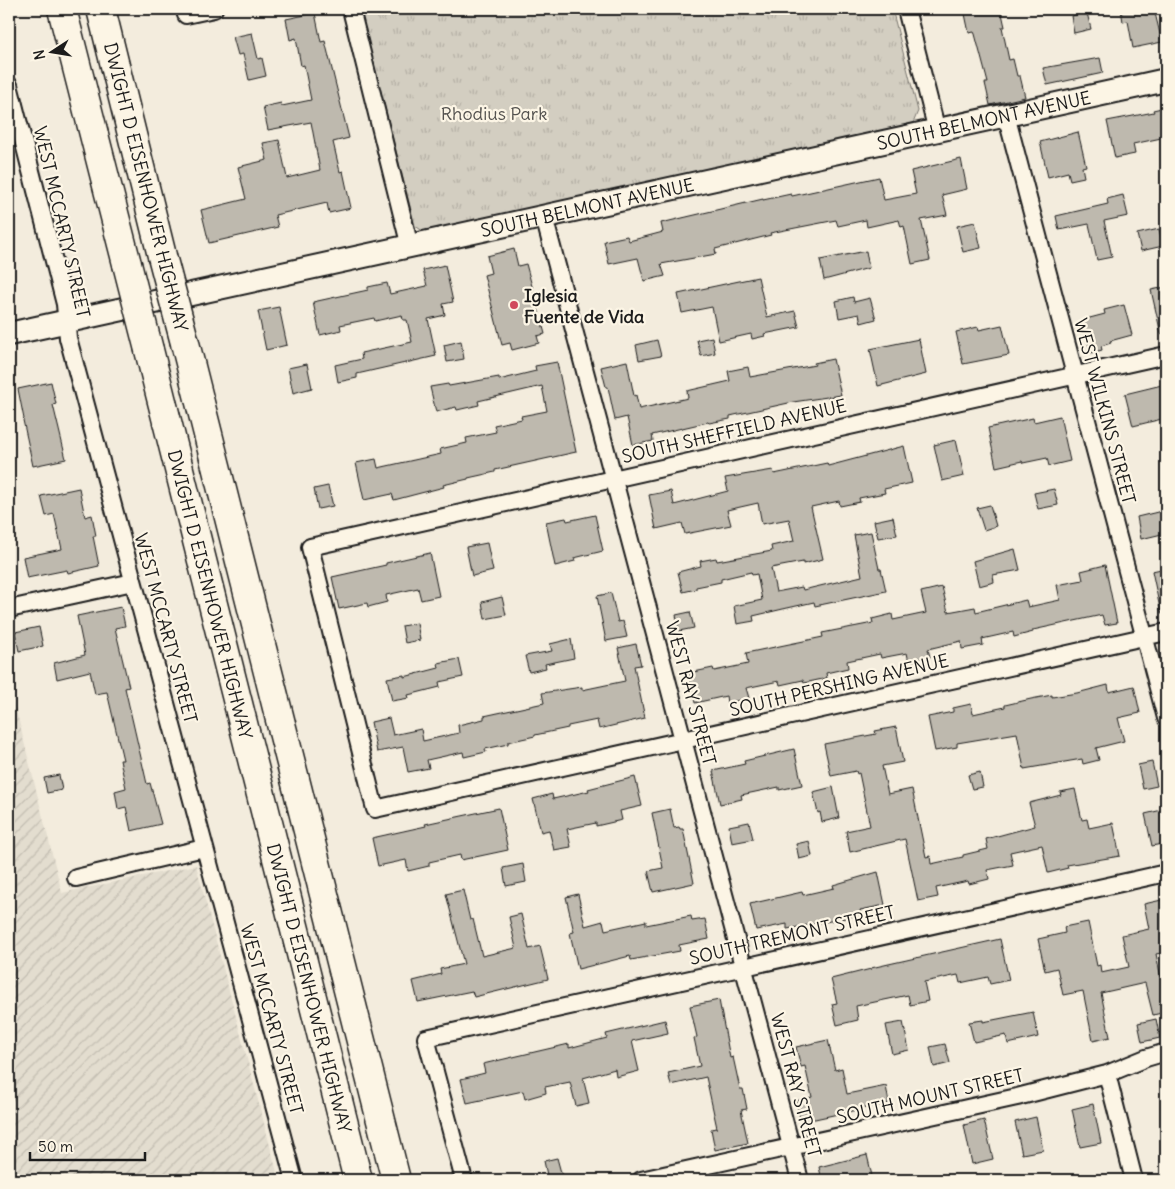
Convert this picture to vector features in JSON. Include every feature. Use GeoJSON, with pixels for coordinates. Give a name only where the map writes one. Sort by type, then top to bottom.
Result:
{"type":"FeatureCollection","features":[{"type":"Feature","properties":{"kind":"highway","name":"DWIGHT D EISENHOWER HIGHWAY"},"geometry":{"type":"LineString","coordinates":[[62,9],[358,1180]]}},
{"type":"Feature","properties":{"kind":"highway","name":"DWIGHT D EISENHOWER HIGHWAY"},"geometry":{"type":"LineString","coordinates":[[103,16],[396,1180]]}},
{"type":"Feature","properties":{"kind":"main road","name":"SOUTH BELMONT AVENUE"},"geometry":{"type":"LineString","coordinates":[[9,334],[1166,80]]}},
{"type":"Feature","properties":{"kind":"street"},"geometry":{"type":"LineString","coordinates":[[186,15],[214,9]]}},
{"type":"Feature","properties":{"kind":"street"},"geometry":{"type":"LineString","coordinates":[[350,9],[410,247]]}},
{"type":"Feature","properties":{"kind":"street"},"geometry":{"type":"LineString","coordinates":[[906,9],[937,131]]}},
{"type":"Feature","properties":{"kind":"street","name":"WEST MCCARTY STREET"},"geometry":{"type":"LineString","coordinates":[[9,85],[64,304],[68,338],[294,1180]]}},
{"type":"Feature","properties":{"kind":"street","name":"WEST WILKINS STREET"},"geometry":{"type":"LineString","coordinates":[[1006,115],[1166,718]]}},
{"type":"Feature","properties":{"kind":"street","name":"WEST RAY STREET"},"geometry":{"type":"LineString","coordinates":[[544,217],[800,1180]]}},
{"type":"Feature","properties":{"kind":"street","name":"SOUTH SHEFFIELD AVENUE"},"geometry":{"type":"LineString","coordinates":[[375,809],[310,547],[1166,355]]}},
{"type":"Feature","properties":{"kind":"street"},"geometry":{"type":"LineString","coordinates":[[9,609],[133,582]]}},
{"type":"Feature","properties":{"kind":"street","name":"SOUTH PERSHING AVENUE"},"geometry":{"type":"LineString","coordinates":[[375,809],[1166,632]]}},
{"type":"Feature","properties":{"kind":"street"},"geometry":{"type":"LineString","coordinates":[[76,878],[204,848]]}},
{"type":"Feature","properties":{"kind":"street","name":"SOUTH TREMONT STREET"},"geometry":{"type":"LineString","coordinates":[[464,1180],[426,1038],[1166,873]]}},
{"type":"Feature","properties":{"kind":"street","name":"SOUTH MOUNT STREET"},"geometry":{"type":"LineString","coordinates":[[641,1180],[1008,1100],[1107,1074],[1166,1052]]}},
{"type":"Feature","properties":{"kind":"street"},"geometry":{"type":"LineString","coordinates":[[1107,1074],[1134,1180]]}},
{"type":"Feature","properties":{"kind":"shaded area"},"geometry":{"type":"Polygon","coordinates":[[[9,682],[62,893],[196,865],[279,1180],[9,1180],[9,682]]]}},
{"type":"Feature","properties":{"kind":"green space","name":"Rhodius Park"},"geometry":{"type":"Polygon","coordinates":[[[360,9],[892,9],[918,111],[911,128],[428,234],[415,226],[360,9]]]}},
{"type":"Feature","properties":{"kind":"building"},"geometry":{"type":"Polygon","coordinates":[[[964,9],[1001,9],[1005,27],[1002,27],[1009,60],[1013,59],[1017,76],[1020,76],[1025,97],[990,105],[985,83],[988,83],[975,34],[974,32],[969,33],[964,9]]]}},
{"type":"Feature","properties":{"kind":"building"},"geometry":{"type":"Polygon","coordinates":[[[1121,9],[1154,9],[1162,42],[1133,48],[1128,21],[1123,22],[1121,9]]]}},
{"type":"Feature","properties":{"kind":"building"},"geometry":{"type":"Polygon","coordinates":[[[315,13],[321,42],[325,41],[349,138],[333,142],[340,172],[343,171],[351,208],[329,213],[327,203],[275,215],[278,227],[209,243],[201,210],[246,199],[238,167],[267,160],[263,143],[279,140],[287,178],[320,170],[311,122],[268,130],[263,107],[281,103],[282,106],[311,100],[304,65],[301,66],[296,38],[290,40],[286,19],[315,13]]]}},
{"type":"Feature","properties":{"kind":"building"},"geometry":{"type":"Polygon","coordinates":[[[1087,13],[1091,29],[1074,33],[1071,16],[1087,13]]]}},
{"type":"Feature","properties":{"kind":"building"},"geometry":{"type":"Polygon","coordinates":[[[252,33],[258,59],[262,58],[266,76],[249,80],[243,54],[238,55],[233,37],[252,33]]]}},
{"type":"Feature","properties":{"kind":"building"},"geometry":{"type":"Polygon","coordinates":[[[1100,58],[1103,73],[1047,85],[1043,68],[1100,58]]]}},
{"type":"Feature","properties":{"kind":"building"},"geometry":{"type":"Polygon","coordinates":[[[1166,107],[1166,137],[1133,144],[1135,154],[1115,158],[1107,121],[1154,112],[1153,110],[1166,107]]]}},
{"type":"Feature","properties":{"kind":"building"},"geometry":{"type":"Polygon","coordinates":[[[1078,132],[1086,166],[1082,167],[1084,177],[1070,180],[1068,172],[1048,177],[1040,142],[1078,132]]]}},
{"type":"Feature","properties":{"kind":"building"},"geometry":{"type":"Polygon","coordinates":[[[961,159],[967,189],[942,195],[947,215],[921,220],[930,260],[912,264],[904,226],[901,227],[899,220],[867,227],[866,220],[838,226],[836,220],[770,233],[771,235],[715,249],[716,254],[661,264],[665,276],[644,281],[638,258],[609,264],[604,241],[627,236],[629,241],[663,232],[661,223],[763,199],[791,194],[792,196],[879,177],[884,200],[916,194],[911,171],[961,159]]]}},
{"type":"Feature","properties":{"kind":"building"},"geometry":{"type":"Polygon","coordinates":[[[1123,195],[1128,216],[1104,221],[1112,257],[1097,260],[1089,224],[1059,230],[1056,216],[1108,204],[1107,199],[1123,195]]]}},
{"type":"Feature","properties":{"kind":"building"},"geometry":{"type":"Polygon","coordinates":[[[975,222],[981,248],[963,252],[957,226],[975,222]]]}},
{"type":"Feature","properties":{"kind":"building"},"geometry":{"type":"Polygon","coordinates":[[[1159,229],[1163,246],[1141,251],[1137,234],[1159,229]]]}},
{"type":"Feature","properties":{"kind":"building","name":"Iglesia Fuente de Vida"},"geometry":{"type":"Polygon","coordinates":[[[514,249],[518,266],[526,264],[545,334],[537,336],[539,343],[512,350],[510,343],[502,345],[484,275],[491,273],[487,256],[514,249]]]}},
{"type":"Feature","properties":{"kind":"building"},"geometry":{"type":"Polygon","coordinates":[[[866,251],[869,268],[824,280],[820,260],[866,251]]]}},
{"type":"Feature","properties":{"kind":"building"},"geometry":{"type":"Polygon","coordinates":[[[445,265],[453,302],[443,304],[445,315],[428,319],[436,356],[357,374],[357,378],[338,382],[335,365],[362,359],[361,353],[412,342],[407,320],[403,320],[402,315],[375,321],[374,318],[340,325],[341,330],[320,335],[313,302],[368,290],[368,287],[387,283],[390,294],[427,286],[423,270],[445,265]]]}},
{"type":"Feature","properties":{"kind":"building"},"geometry":{"type":"Polygon","coordinates":[[[758,277],[767,317],[795,311],[799,327],[764,334],[765,336],[752,339],[751,334],[719,341],[712,307],[682,313],[678,294],[758,277]]]}},
{"type":"Feature","properties":{"kind":"building"},"geometry":{"type":"Polygon","coordinates":[[[1166,287],[1166,334],[1161,334],[1151,290],[1166,287]]]}},
{"type":"Feature","properties":{"kind":"building"},"geometry":{"type":"Polygon","coordinates":[[[853,297],[854,302],[870,298],[876,319],[861,323],[859,314],[839,318],[836,301],[853,297]]]}},
{"type":"Feature","properties":{"kind":"building"},"geometry":{"type":"Polygon","coordinates":[[[1124,305],[1132,335],[1110,341],[1111,343],[1101,346],[1102,350],[1091,353],[1082,320],[1105,314],[1104,310],[1124,305]]]}},
{"type":"Feature","properties":{"kind":"building"},"geometry":{"type":"Polygon","coordinates":[[[279,307],[287,345],[266,350],[258,311],[279,307]]]}},
{"type":"Feature","properties":{"kind":"building"},"geometry":{"type":"Polygon","coordinates":[[[1002,325],[1009,355],[963,364],[956,332],[978,327],[979,330],[1002,325]]]}},
{"type":"Feature","properties":{"kind":"building"},"geometry":{"type":"Polygon","coordinates":[[[712,337],[715,353],[701,356],[697,340],[712,337]]]}},
{"type":"Feature","properties":{"kind":"building"},"geometry":{"type":"Polygon","coordinates":[[[919,339],[926,374],[878,386],[870,349],[919,339]]]}},
{"type":"Feature","properties":{"kind":"building"},"geometry":{"type":"Polygon","coordinates":[[[657,340],[661,356],[639,360],[636,345],[657,340]]]}},
{"type":"Feature","properties":{"kind":"building"},"geometry":{"type":"Polygon","coordinates":[[[461,341],[464,359],[447,362],[444,345],[461,341]]]}},
{"type":"Feature","properties":{"kind":"building"},"geometry":{"type":"Polygon","coordinates":[[[833,359],[841,395],[793,402],[730,416],[730,419],[652,435],[653,441],[633,445],[627,417],[615,420],[608,387],[606,387],[601,367],[627,361],[634,396],[636,395],[639,409],[688,398],[687,391],[730,381],[728,371],[748,367],[750,377],[815,365],[814,363],[833,359]]]}},
{"type":"Feature","properties":{"kind":"building"},"geometry":{"type":"Polygon","coordinates":[[[557,362],[576,452],[495,470],[495,472],[394,500],[392,494],[364,500],[356,463],[376,459],[378,468],[441,454],[440,449],[467,443],[466,438],[496,432],[494,425],[522,419],[521,416],[547,411],[542,386],[478,401],[479,405],[457,410],[456,407],[436,412],[430,387],[448,384],[449,386],[499,377],[499,380],[536,371],[535,366],[557,362]]]}},
{"type":"Feature","properties":{"kind":"building"},"geometry":{"type":"Polygon","coordinates":[[[307,364],[312,388],[293,393],[288,368],[307,364]]]}},
{"type":"Feature","properties":{"kind":"building"},"geometry":{"type":"Polygon","coordinates":[[[51,382],[56,404],[53,405],[66,459],[33,466],[18,389],[51,382]]]}},
{"type":"Feature","properties":{"kind":"building"},"geometry":{"type":"Polygon","coordinates":[[[1166,384],[1166,418],[1133,426],[1125,394],[1166,384]]]}},
{"type":"Feature","properties":{"kind":"building"},"geometry":{"type":"Polygon","coordinates":[[[1060,416],[1070,461],[1049,466],[1047,458],[996,467],[988,428],[1033,418],[1034,422],[1060,416]]]}},
{"type":"Feature","properties":{"kind":"building"},"geometry":{"type":"Polygon","coordinates":[[[956,440],[964,476],[942,481],[934,445],[956,440]]]}},
{"type":"Feature","properties":{"kind":"building"},"geometry":{"type":"Polygon","coordinates":[[[904,446],[912,483],[884,489],[885,493],[859,498],[860,502],[840,506],[839,501],[811,507],[823,559],[803,564],[803,562],[771,568],[776,592],[802,587],[803,590],[862,576],[854,535],[871,532],[886,591],[815,606],[814,602],[753,616],[754,621],[737,624],[734,606],[762,600],[757,574],[752,575],[751,572],[721,579],[721,582],[696,587],[696,589],[683,592],[678,572],[701,566],[700,561],[716,558],[717,561],[772,551],[771,546],[794,541],[789,519],[762,524],[758,503],[727,510],[731,525],[685,534],[682,523],[656,529],[649,495],[671,491],[674,505],[728,491],[725,478],[773,470],[774,474],[827,463],[828,466],[904,446]]]}},
{"type":"Feature","properties":{"kind":"building"},"geometry":{"type":"Polygon","coordinates":[[[328,486],[333,506],[318,509],[314,489],[328,486]]]}},
{"type":"Feature","properties":{"kind":"building"},"geometry":{"type":"Polygon","coordinates":[[[79,488],[85,517],[92,515],[96,536],[93,536],[99,566],[68,573],[67,570],[27,578],[23,557],[62,549],[54,514],[46,516],[41,496],[79,488]]]}},
{"type":"Feature","properties":{"kind":"building"},"geometry":{"type":"Polygon","coordinates":[[[1054,489],[1058,505],[1038,509],[1034,493],[1054,489]]]}},
{"type":"Feature","properties":{"kind":"building"},"geometry":{"type":"Polygon","coordinates":[[[990,505],[996,526],[984,530],[977,508],[990,505]]]}},
{"type":"Feature","properties":{"kind":"building"},"geometry":{"type":"Polygon","coordinates":[[[1166,510],[1166,531],[1162,532],[1162,534],[1141,539],[1137,517],[1166,510]]]}},
{"type":"Feature","properties":{"kind":"building"},"geometry":{"type":"Polygon","coordinates":[[[595,515],[603,551],[574,558],[575,561],[555,566],[546,522],[566,518],[567,521],[595,515]]]}},
{"type":"Feature","properties":{"kind":"building"},"geometry":{"type":"Polygon","coordinates":[[[893,517],[897,535],[878,538],[874,521],[893,517]]]}},
{"type":"Feature","properties":{"kind":"building"},"geometry":{"type":"Polygon","coordinates":[[[487,543],[493,571],[472,576],[466,547],[487,543]]]}},
{"type":"Feature","properties":{"kind":"building"},"geometry":{"type":"Polygon","coordinates":[[[1015,549],[1020,570],[993,575],[994,582],[979,586],[973,561],[1015,549]]]}},
{"type":"Feature","properties":{"kind":"building"},"geometry":{"type":"Polygon","coordinates":[[[430,553],[439,596],[421,600],[418,588],[386,595],[387,602],[368,607],[367,603],[339,609],[332,577],[430,553]]]}},
{"type":"Feature","properties":{"kind":"building"},"geometry":{"type":"Polygon","coordinates":[[[1105,565],[1117,623],[1105,625],[1102,615],[1033,630],[1033,632],[1014,637],[1013,632],[982,639],[983,645],[962,649],[961,641],[928,649],[930,657],[909,662],[907,653],[881,658],[880,654],[847,661],[848,668],[826,673],[827,678],[804,683],[803,680],[780,685],[779,681],[746,688],[749,698],[727,703],[726,696],[695,703],[689,673],[713,668],[714,671],[748,664],[746,653],[823,637],[822,633],[873,623],[872,619],[892,614],[893,620],[926,613],[921,592],[942,587],[948,612],[975,607],[976,612],[1026,600],[1028,607],[1060,600],[1057,585],[1083,580],[1081,571],[1105,565]]]}},
{"type":"Feature","properties":{"kind":"building"},"geometry":{"type":"Polygon","coordinates":[[[1166,568],[1166,612],[1161,613],[1152,571],[1166,568]]]}},
{"type":"Feature","properties":{"kind":"building"},"geometry":{"type":"Polygon","coordinates":[[[611,593],[618,622],[623,621],[627,637],[606,641],[597,596],[611,593]]]}},
{"type":"Feature","properties":{"kind":"building"},"geometry":{"type":"Polygon","coordinates":[[[502,597],[506,615],[485,619],[482,602],[502,597]]]}},
{"type":"Feature","properties":{"kind":"building"},"geometry":{"type":"Polygon","coordinates":[[[121,607],[125,626],[115,628],[129,687],[125,688],[147,784],[150,783],[161,824],[131,831],[126,807],[118,809],[115,791],[126,788],[120,760],[123,760],[107,692],[95,694],[90,671],[57,679],[54,663],[85,655],[77,616],[121,607]]]}},
{"type":"Feature","properties":{"kind":"building"},"geometry":{"type":"Polygon","coordinates":[[[690,612],[694,628],[679,631],[676,615],[690,612]]]}},
{"type":"Feature","properties":{"kind":"building"},"geometry":{"type":"Polygon","coordinates":[[[417,623],[420,640],[405,643],[402,626],[417,623]]]}},
{"type":"Feature","properties":{"kind":"building"},"geometry":{"type":"Polygon","coordinates":[[[39,627],[43,646],[19,651],[15,632],[39,627]]]}},
{"type":"Feature","properties":{"kind":"building"},"geometry":{"type":"Polygon","coordinates":[[[571,639],[574,658],[545,664],[546,668],[529,672],[525,656],[552,651],[550,644],[571,639]]]}},
{"type":"Feature","properties":{"kind":"building"},"geometry":{"type":"Polygon","coordinates":[[[636,644],[641,665],[634,666],[645,718],[599,729],[597,720],[568,726],[568,728],[485,749],[486,752],[464,757],[463,752],[427,760],[429,768],[408,772],[403,747],[377,752],[371,722],[389,718],[393,735],[421,729],[423,741],[459,733],[458,725],[484,719],[484,716],[544,703],[542,693],[582,687],[582,690],[625,681],[618,648],[636,644]]]}},
{"type":"Feature","properties":{"kind":"building"},"geometry":{"type":"Polygon","coordinates":[[[459,659],[463,677],[439,682],[440,687],[408,695],[409,698],[392,701],[387,678],[404,675],[404,677],[439,668],[438,663],[459,659]]]}},
{"type":"Feature","properties":{"kind":"building"},"geometry":{"type":"Polygon","coordinates":[[[1108,685],[1109,692],[1134,686],[1140,713],[1118,718],[1124,741],[1096,748],[1099,760],[1083,764],[1082,759],[1024,769],[1017,733],[957,743],[957,747],[935,751],[928,717],[953,712],[953,708],[971,704],[973,714],[1031,699],[1077,693],[1108,685]]]}},
{"type":"Feature","properties":{"kind":"building"},"geometry":{"type":"Polygon","coordinates":[[[896,727],[903,762],[882,766],[888,794],[912,789],[926,857],[930,856],[931,864],[988,849],[986,839],[1035,826],[1029,803],[1061,795],[1060,792],[1075,789],[1082,820],[1087,819],[1089,828],[1113,823],[1120,856],[1067,865],[1068,868],[1048,873],[1042,845],[1010,852],[1013,865],[987,870],[989,879],[969,884],[968,881],[936,888],[938,897],[918,901],[905,839],[850,852],[846,831],[870,826],[859,773],[857,774],[856,771],[831,776],[824,744],[876,734],[875,731],[896,727]]]}},
{"type":"Feature","properties":{"kind":"building"},"geometry":{"type":"Polygon","coordinates":[[[794,749],[802,785],[779,790],[779,787],[741,795],[742,799],[720,804],[713,771],[745,764],[744,761],[794,749]]]}},
{"type":"Feature","properties":{"kind":"building"},"geometry":{"type":"Polygon","coordinates":[[[1152,762],[1157,786],[1143,789],[1138,765],[1152,762]]]}},
{"type":"Feature","properties":{"kind":"building"},"geometry":{"type":"Polygon","coordinates":[[[980,772],[983,787],[972,789],[968,775],[980,772]]]}},
{"type":"Feature","properties":{"kind":"building"},"geometry":{"type":"Polygon","coordinates":[[[59,775],[62,790],[47,793],[44,778],[59,775]]]}},
{"type":"Feature","properties":{"kind":"building"},"geometry":{"type":"Polygon","coordinates":[[[635,777],[642,806],[620,811],[622,820],[596,826],[596,823],[567,829],[571,847],[554,850],[549,830],[541,832],[533,799],[552,794],[553,799],[589,791],[588,789],[635,777]]]}},
{"type":"Feature","properties":{"kind":"building"},"geometry":{"type":"Polygon","coordinates":[[[833,787],[839,818],[822,822],[813,792],[833,787]]]}},
{"type":"Feature","properties":{"kind":"building"},"geometry":{"type":"Polygon","coordinates":[[[499,808],[508,850],[461,860],[460,855],[429,862],[429,866],[408,871],[406,860],[378,866],[372,838],[499,808]]]}},
{"type":"Feature","properties":{"kind":"building"},"geometry":{"type":"Polygon","coordinates":[[[670,809],[674,828],[679,827],[683,829],[694,883],[653,892],[648,871],[663,868],[652,813],[670,809]]]}},
{"type":"Feature","properties":{"kind":"building"},"geometry":{"type":"Polygon","coordinates":[[[1166,809],[1166,843],[1152,846],[1145,814],[1166,809]]]}},
{"type":"Feature","properties":{"kind":"building"},"geometry":{"type":"Polygon","coordinates":[[[749,822],[753,839],[732,843],[729,826],[749,822]]]}},
{"type":"Feature","properties":{"kind":"building"},"geometry":{"type":"Polygon","coordinates":[[[809,841],[812,856],[799,859],[796,844],[809,841]]]}},
{"type":"Feature","properties":{"kind":"building"},"geometry":{"type":"Polygon","coordinates":[[[523,864],[526,882],[506,886],[503,868],[523,864]]]}},
{"type":"Feature","properties":{"kind":"building"},"geometry":{"type":"Polygon","coordinates":[[[878,872],[885,905],[860,910],[861,914],[841,919],[787,929],[787,924],[756,930],[750,904],[802,892],[803,895],[834,888],[833,885],[878,872]]]}},
{"type":"Feature","properties":{"kind":"building"},"geometry":{"type":"Polygon","coordinates":[[[463,890],[470,920],[473,919],[482,956],[516,948],[509,917],[521,914],[529,949],[540,946],[548,979],[474,997],[472,991],[418,1002],[413,981],[441,974],[440,969],[464,964],[446,894],[463,890]]]}},
{"type":"Feature","properties":{"kind":"building"},"geometry":{"type":"Polygon","coordinates":[[[578,894],[585,926],[603,921],[605,930],[646,921],[646,925],[691,916],[692,921],[705,919],[709,939],[679,945],[680,951],[631,960],[630,956],[578,969],[570,933],[574,932],[566,897],[578,894]]]}},
{"type":"Feature","properties":{"kind":"building"},"geometry":{"type":"Polygon","coordinates":[[[1166,899],[1166,952],[1156,954],[1164,992],[1166,992],[1166,1012],[1153,1015],[1145,983],[1101,993],[1110,1037],[1093,1041],[1083,991],[1063,995],[1057,968],[1045,971],[1038,939],[1065,933],[1064,927],[1088,922],[1097,966],[1100,965],[1101,973],[1129,967],[1122,935],[1149,929],[1144,904],[1166,899]]]}},
{"type":"Feature","properties":{"kind":"building"},"geometry":{"type":"Polygon","coordinates":[[[1000,939],[1009,980],[990,984],[988,977],[960,983],[958,975],[924,982],[928,1001],[910,1005],[908,995],[856,1006],[858,1020],[837,1025],[832,1004],[837,1003],[831,979],[1000,939]]]}},
{"type":"Feature","properties":{"kind":"building"},"geometry":{"type":"Polygon","coordinates":[[[719,1000],[730,1058],[733,1057],[740,1089],[743,1089],[747,1109],[741,1110],[748,1143],[715,1150],[711,1129],[717,1128],[706,1077],[671,1085],[668,1073],[700,1066],[694,1038],[697,1037],[690,1006],[719,1000]]]}},
{"type":"Feature","properties":{"kind":"building"},"geometry":{"type":"Polygon","coordinates":[[[1033,1012],[1038,1037],[1008,1044],[1006,1035],[974,1042],[969,1022],[983,1020],[983,1022],[1033,1012]]]}},
{"type":"Feature","properties":{"kind":"building"},"geometry":{"type":"Polygon","coordinates":[[[1156,1019],[1160,1038],[1142,1042],[1138,1023],[1156,1019]]]}},
{"type":"Feature","properties":{"kind":"building"},"geometry":{"type":"Polygon","coordinates":[[[665,1020],[668,1033],[632,1041],[639,1071],[616,1077],[615,1069],[583,1078],[589,1103],[576,1106],[570,1082],[545,1087],[546,1093],[525,1099],[523,1091],[467,1103],[461,1079],[485,1073],[483,1064],[569,1044],[569,1048],[607,1038],[606,1034],[665,1020]]]}},
{"type":"Feature","properties":{"kind":"building"},"geometry":{"type":"Polygon","coordinates":[[[903,1022],[909,1050],[892,1054],[886,1025],[903,1022]]]}},
{"type":"Feature","properties":{"kind":"building"},"geometry":{"type":"Polygon","coordinates":[[[828,1040],[835,1070],[842,1068],[847,1094],[886,1086],[889,1103],[801,1122],[796,1101],[812,1097],[805,1066],[801,1067],[796,1047],[828,1040]]]}},
{"type":"Feature","properties":{"kind":"building"},"geometry":{"type":"Polygon","coordinates":[[[945,1044],[950,1063],[934,1067],[930,1047],[945,1044]]]}},
{"type":"Feature","properties":{"kind":"building"},"geometry":{"type":"Polygon","coordinates":[[[1093,1104],[1101,1143],[1080,1147],[1072,1109],[1093,1104]]]}},
{"type":"Feature","properties":{"kind":"building"},"geometry":{"type":"Polygon","coordinates":[[[1036,1117],[1043,1150],[1022,1154],[1015,1122],[1036,1117]]]}},
{"type":"Feature","properties":{"kind":"building"},"geometry":{"type":"Polygon","coordinates":[[[984,1120],[993,1159],[972,1164],[964,1125],[984,1120]]]}},
{"type":"Feature","properties":{"kind":"building"},"geometry":{"type":"Polygon","coordinates":[[[867,1155],[873,1180],[822,1180],[819,1167],[867,1155]]]}},
{"type":"Feature","properties":{"kind":"building"},"geometry":{"type":"Polygon","coordinates":[[[557,1158],[563,1180],[548,1180],[544,1161],[557,1158]]]}},
{"type":"Feature","properties":{"kind":"place","name":"Iglesia Fuente de Vida"},"geometry":{"type":"Point","coordinates":[514,305]}}]}
